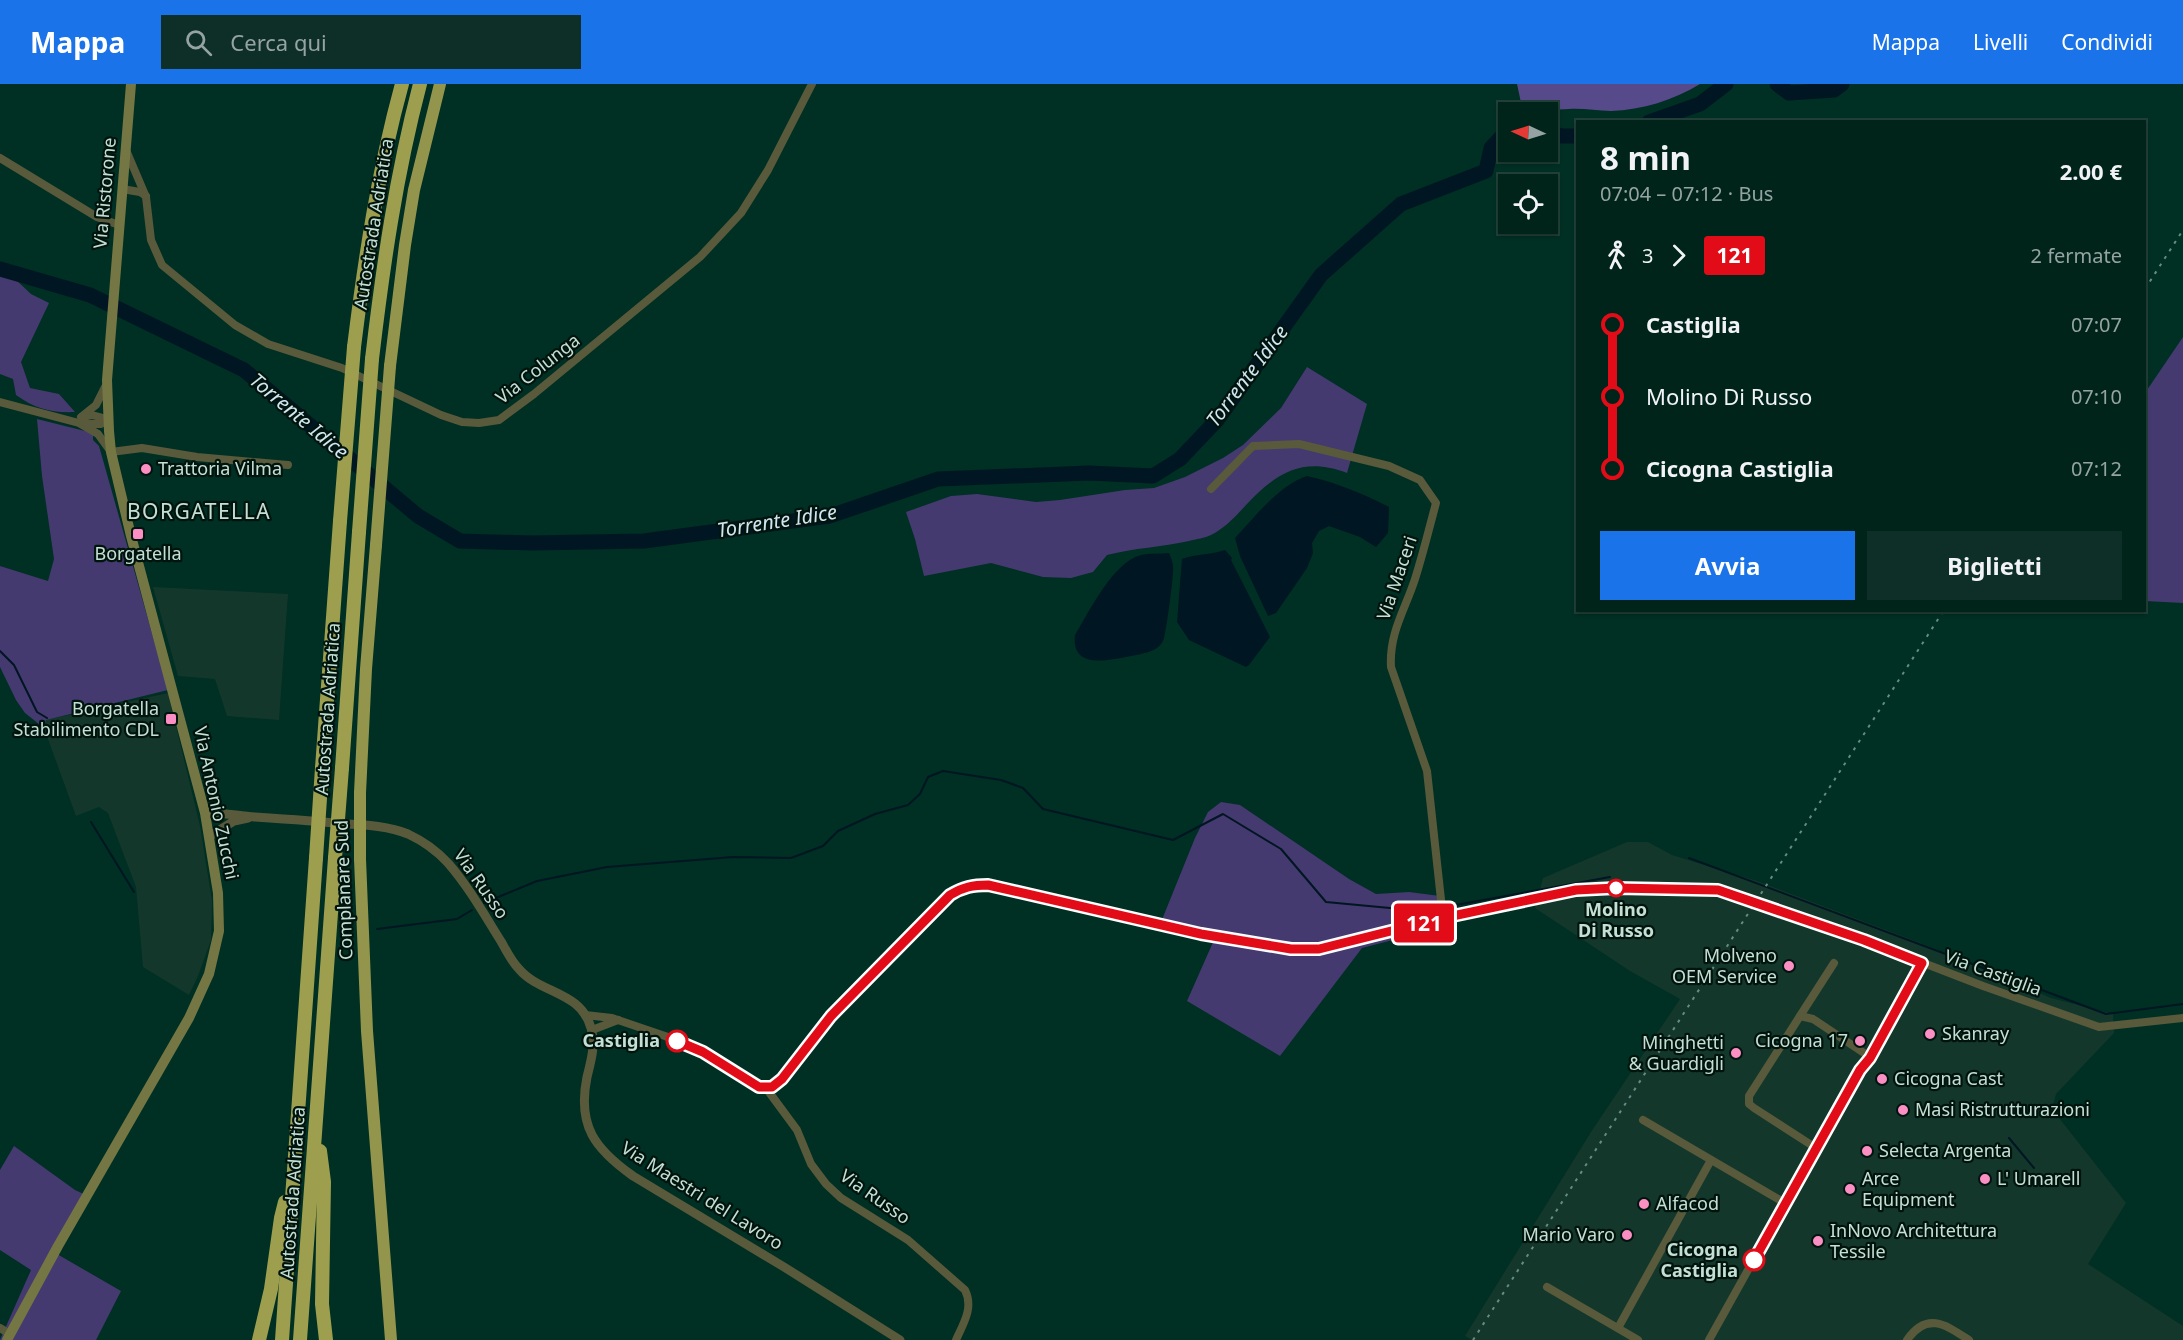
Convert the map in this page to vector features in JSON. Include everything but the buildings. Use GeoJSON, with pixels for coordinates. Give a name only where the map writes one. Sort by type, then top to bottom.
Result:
{"type":"FeatureCollection","features":[{"type":"Feature","properties":{"kind":"highway","name":"Autostrada Adriatica"},"geometry":{"type":"LineString","coordinates":[[282,1340],[354,347],[371,220],[402,84]]}},
{"type":"Feature","properties":{"kind":"highway","name":"Autostrada Adriatica"},"geometry":{"type":"LineString","coordinates":[[300,1340],[372,359],[395,192],[420,84]]}},
{"type":"Feature","properties":{"kind":"highway","name":"Complanare Sud"},"geometry":{"type":"LineString","coordinates":[[391,1340],[368,1031],[360,859],[360,793],[366,669],[390,366],[412,201],[440,84]]}},
{"type":"Feature","properties":{"kind":"highway"},"geometry":{"type":"LineString","coordinates":[[316,1127],[324,1182],[321,1282],[326,1340]]}},
{"type":"Feature","properties":{"kind":"highway"},"geometry":{"type":"LineString","coordinates":[[259,1340],[271,1289],[281,1218],[293,1183]]}},
{"type":"Feature","properties":{"kind":"main road","name":"Via Ristorone"},"geometry":{"type":"LineString","coordinates":[[113,305],[131,84]]}},
{"type":"Feature","properties":{"kind":"main road","name":"Via Antonio Zucchi"},"geometry":{"type":"LineString","coordinates":[[8,1337],[189,1018],[209,974],[216,948],[220,912],[205,813],[111,452],[107,419],[107,378],[113,305]]}},
{"type":"Feature","properties":{"kind":"street","name":"Via Colunga"},"geometry":{"type":"LineString","coordinates":[[125,148],[146,197],[151,240],[162,266],[235,325],[268,344],[342,368],[441,415],[462,422],[479,423],[499,420],[534,394],[700,257],[747,204],[768,170],[812,84]]}},
{"type":"Feature","properties":{"kind":"street"},"geometry":{"type":"LineString","coordinates":[[0,158],[97,217],[119,225]]}},
{"type":"Feature","properties":{"kind":"street"},"geometry":{"type":"LineString","coordinates":[[123,177],[135,177],[140,180]]}},
{"type":"Feature","properties":{"kind":"street"},"geometry":{"type":"LineString","coordinates":[[122,189],[140,192],[146,197]]}},
{"type":"Feature","properties":{"kind":"street","name":"Via Antonio Zucchi"},"geometry":{"type":"LineString","coordinates":[[107,378],[103,394],[96,405],[80,420],[98,434],[111,452]]}},
{"type":"Feature","properties":{"kind":"street"},"geometry":{"type":"LineString","coordinates":[[0,402],[96,425],[107,419]]}},
{"type":"Feature","properties":{"kind":"street","name":"Via Maceri"},"geometry":{"type":"LineString","coordinates":[[1212,489],[1253,446],[1299,444],[1389,466],[1420,480],[1437,503],[1414,582],[1393,634],[1390,667],[1426,771],[1442,911]]}},
{"type":"Feature","properties":{"kind":"street"},"geometry":{"type":"LineString","coordinates":[[111,452],[142,448],[197,457],[288,465]]}},
{"type":"Feature","properties":{"kind":"street","name":"Via Russo"},"geometry":{"type":"LineString","coordinates":[[205,813],[219,812],[250,817],[370,825],[393,829],[422,841],[441,855],[458,875],[517,967],[524,974],[568,997],[585,1015],[592,1030]]}},
{"type":"Feature","properties":{"kind":"street","name":"Via Russo"},"geometry":{"type":"LineString","coordinates":[[210,836],[234,821],[250,817]]}},
{"type":"Feature","properties":{"kind":"street"},"geometry":{"type":"LineString","coordinates":[[766,1088],[772,1087],[782,1079],[831,1016],[950,895],[963,887],[988,885],[1201,934],[1291,949],[1319,949],[1442,911],[1576,890],[1695,888],[1718,890],[1738,896]]}},
{"type":"Feature","properties":{"kind":"street","name":"Via Castiglia"},"geometry":{"type":"LineString","coordinates":[[1764,905],[2099,1027],[2183,1018]]}},
{"type":"Feature","properties":{"kind":"street"},"geometry":{"type":"LineString","coordinates":[[1816,1148],[1749,1104],[1749,1096],[1834,963]]}},
{"type":"Feature","properties":{"kind":"street"},"geometry":{"type":"LineString","coordinates":[[1709,1340],[1922,963]]}},
{"type":"Feature","properties":{"kind":"street","name":"Via Russo"},"geometry":{"type":"LineString","coordinates":[[585,1015],[619,1020],[690,1046],[753,1084],[766,1088],[797,1130],[811,1164],[826,1184],[841,1198],[908,1240],[965,1290],[969,1310],[956,1340]]}},
{"type":"Feature","properties":{"kind":"street"},"geometry":{"type":"LineString","coordinates":[[1800,1016],[1813,1019],[1870,1058]]}},
{"type":"Feature","properties":{"kind":"street"},"geometry":{"type":"LineString","coordinates":[[592,1030],[613,1020],[619,1020]]}},
{"type":"Feature","properties":{"kind":"street","name":"Via Maestri del Lavoro"},"geometry":{"type":"LineString","coordinates":[[592,1030],[584,1106],[592,1134],[609,1159],[900,1340]]}},
{"type":"Feature","properties":{"kind":"street"},"geometry":{"type":"LineString","coordinates":[[1643,1120],[1785,1203]]}},
{"type":"Feature","properties":{"kind":"street"},"geometry":{"type":"LineString","coordinates":[[1618,1328],[1711,1160]]}},
{"type":"Feature","properties":{"kind":"street"},"geometry":{"type":"LineString","coordinates":[[1547,1287],[1638,1340]]}},
{"type":"Feature","properties":{"kind":"street"},"geometry":{"type":"LineString","coordinates":[[1907,1340],[1914,1331],[1926,1323],[1949,1327],[1969,1340]]}},
{"type":"Feature","properties":{"kind":"street","name":"Via Antonio Zucchi"},"geometry":{"type":"LineString","coordinates":[[0,1328],[8,1337]]}},
{"type":"Feature","properties":{"kind":"street","name":"Via Maestri del Lavoro"},"geometry":{"type":"LineString","coordinates":[[892,1334],[906,1340]]}},
{"type":"Feature","properties":{"kind":"shaded area"},"geometry":{"type":"Polygon","coordinates":[[[1517,84],[1700,84],[1669,99],[1634,109],[1611,111],[1558,109],[1558,102],[1521,102],[1517,84]]]}},
{"type":"Feature","properties":{"kind":"shaded area"},"geometry":{"type":"Polygon","coordinates":[[[0,276],[15,279],[31,294],[49,303],[21,362],[30,388],[59,394],[75,412],[51,411],[30,404],[16,395],[13,379],[0,374],[0,276]]]}},
{"type":"Feature","properties":{"kind":"shaded area"},"geometry":{"type":"Polygon","coordinates":[[[2183,337],[2183,603],[2146,601],[2146,392],[2183,337]]]}},
{"type":"Feature","properties":{"kind":"shaded area"},"geometry":{"type":"Polygon","coordinates":[[[1307,367],[1367,404],[1347,473],[1317,466],[1291,471],[1268,484],[1230,522],[1211,535],[1179,543],[1107,555],[1093,572],[1071,578],[1043,577],[991,563],[924,576],[906,512],[951,496],[977,494],[1036,502],[1154,488],[1185,477],[1243,445],[1281,408],[1307,367]]]}},
{"type":"Feature","properties":{"kind":"shaded area"},"geometry":{"type":"Polygon","coordinates":[[[37,419],[93,433],[93,440],[99,446],[168,690],[46,720],[44,728],[25,713],[0,667],[0,566],[48,581],[54,559],[42,476],[37,419]]]}},
{"type":"Feature","properties":{"kind":"shaded area"},"geometry":{"type":"Polygon","coordinates":[[[153,587],[288,594],[279,720],[227,716],[215,679],[178,676],[153,587]]]}},
{"type":"Feature","properties":{"kind":"shaded area"},"geometry":{"type":"Polygon","coordinates":[[[168,693],[200,826],[212,901],[211,940],[189,995],[143,967],[136,887],[108,813],[99,807],[76,816],[44,728],[46,720],[168,693]]]}},
{"type":"Feature","properties":{"kind":"shaded area"},"geometry":{"type":"Polygon","coordinates":[[[1221,802],[1240,805],[1349,879],[1376,894],[1409,892],[1440,896],[1443,913],[1435,929],[1362,948],[1280,1056],[1187,1001],[1214,940],[1159,927],[1195,838],[1208,812],[1221,802]]]}},
{"type":"Feature","properties":{"kind":"shaded area"},"geometry":{"type":"Polygon","coordinates":[[[1627,842],[1648,842],[1672,855],[1757,881],[1923,944],[2051,998],[2113,1014],[2114,1033],[2056,1094],[2052,1109],[2126,1203],[2088,1264],[2183,1326],[2183,1340],[1472,1340],[1465,1336],[1591,1132],[1680,999],[1630,971],[1535,908],[1543,878],[1627,842]]]}},
{"type":"Feature","properties":{"kind":"shaded area"},"geometry":{"type":"Polygon","coordinates":[[[14,1146],[75,1190],[88,1196],[57,1254],[121,1291],[96,1340],[0,1340],[31,1270],[0,1250],[0,1170],[14,1146]]]}},
{"type":"Feature","properties":{"kind":"water"},"geometry":{"type":"Polygon","coordinates":[[[1307,476],[1349,489],[1389,507],[1388,533],[1376,547],[1360,537],[1329,526],[1319,531],[1312,543],[1313,553],[1307,568],[1276,613],[1268,616],[1240,556],[1235,538],[1277,494],[1307,476]]]}},
{"type":"Feature","properties":{"kind":"water"},"geometry":{"type":"Polygon","coordinates":[[[1225,550],[1232,558],[1270,637],[1246,667],[1189,640],[1177,622],[1182,559],[1225,550]]]}},
{"type":"Feature","properties":{"kind":"water"},"geometry":{"type":"Polygon","coordinates":[[[1169,553],[1173,565],[1172,581],[1166,628],[1160,645],[1147,652],[1109,660],[1091,660],[1078,653],[1075,646],[1075,635],[1103,589],[1121,567],[1141,555],[1169,553]]]}},
{"type":"Feature","properties":{"kind":"waterway","name":"Torrente Idice"},"geometry":{"type":"LineString","coordinates":[[1655,120],[1700,104],[1726,84]]}},
{"type":"Feature","properties":{"kind":"waterway","name":"Torrente Idice"},"geometry":{"type":"LineString","coordinates":[[1777,84],[1789,93],[1834,90],[1842,84]]}},
{"type":"Feature","properties":{"kind":"waterway","name":"Torrente Idice"},"geometry":{"type":"LineString","coordinates":[[1558,135],[1576,136]]}},
{"type":"Feature","properties":{"kind":"waterway","name":"Torrente Idice"},"geometry":{"type":"LineString","coordinates":[[0,269],[90,295],[244,370],[418,516],[460,541],[532,543],[644,541],[830,516],[938,479],[1089,473],[1153,476],[1180,459],[1218,419],[1321,275],[1401,204],[1486,171],[1491,148],[1498,141]]}},
{"type":"Feature","properties":{"kind":"waterway"},"geometry":{"type":"LineString","coordinates":[[0,651],[14,665],[37,712],[47,718]]}},
{"type":"Feature","properties":{"kind":"waterway"},"geometry":{"type":"LineString","coordinates":[[484,903],[537,881],[607,867],[733,857],[791,858],[823,846],[838,831],[875,814],[908,805],[920,794],[928,777],[943,771],[1001,780],[1023,788],[1043,809],[1173,840],[1223,814],[1281,849],[1326,902],[1422,911],[1439,908]]}},
{"type":"Feature","properties":{"kind":"waterway"},"geometry":{"type":"LineString","coordinates":[[91,822],[134,892]]}},
{"type":"Feature","properties":{"kind":"waterway"},"geometry":{"type":"LineString","coordinates":[[1689,858],[2106,1014],[2183,1004]]}},
{"type":"Feature","properties":{"kind":"waterway"},"geometry":{"type":"LineString","coordinates":[[1445,907],[1610,877]]}},
{"type":"Feature","properties":{"kind":"waterway"},"geometry":{"type":"LineString","coordinates":[[377,929],[457,919],[472,910]]}},
{"type":"Feature","properties":{"kind":"waterway"},"geometry":{"type":"LineString","coordinates":[[2009,1138],[2034,1168]]}},
{"type":"Feature","properties":{"kind":"tunnel"},"geometry":{"type":"LineString","coordinates":[[1738,896],[1764,905]]}},
{"type":"Feature","properties":{"kind":"railway"},"geometry":{"type":"LineString","coordinates":[[2146,287],[2183,230]]}},
{"type":"Feature","properties":{"kind":"railway"},"geometry":{"type":"LineString","coordinates":[[1473,1340],[1943,612]]}},
{"type":"Feature","properties":{"kind":"bus line","name":"121"},"geometry":{"type":"LineString","coordinates":[[677,1041],[703,1052],[759,1087],[772,1087],[782,1079],[831,1016],[950,895],[963,887],[972,885],[988,885],[1201,934],[1291,949],[1319,949],[1443,918],[1576,890],[1616,888],[1718,890],[1864,940],[1922,963],[1754,1260]]}},
{"type":"Feature","properties":{"kind":"place","name":"Trattoria Vilma"},"geometry":{"type":"Point","coordinates":[146,469]}},
{"type":"Feature","properties":{"kind":"place","name":"Borgatella"},"geometry":{"type":"Point","coordinates":[138,534]}},
{"type":"Feature","properties":{"kind":"place","name":"Borgatella Stabilimento CDL"},"geometry":{"type":"Point","coordinates":[171,719]}},
{"type":"Feature","properties":{"kind":"place","name":"Molino Di Russo"},"geometry":{"type":"Point","coordinates":[1616,888]}},
{"type":"Feature","properties":{"kind":"place","name":"Molveno OEM Service"},"geometry":{"type":"Point","coordinates":[1789,966]}},
{"type":"Feature","properties":{"kind":"place","name":"Skanray"},"geometry":{"type":"Point","coordinates":[1930,1034]}},
{"type":"Feature","properties":{"kind":"place","name":"Castiglia"},"geometry":{"type":"Point","coordinates":[677,1041]}},
{"type":"Feature","properties":{"kind":"place","name":"Cicogna 17"},"geometry":{"type":"Point","coordinates":[1860,1041]}},
{"type":"Feature","properties":{"kind":"place","name":"Minghetti & Guardigli"},"geometry":{"type":"Point","coordinates":[1736,1053]}},
{"type":"Feature","properties":{"kind":"place","name":"Cicogna Cast"},"geometry":{"type":"Point","coordinates":[1882,1079]}},
{"type":"Feature","properties":{"kind":"place","name":"Masi Ristrutturazioni"},"geometry":{"type":"Point","coordinates":[1903,1110]}},
{"type":"Feature","properties":{"kind":"place","name":"Selecta Argenta"},"geometry":{"type":"Point","coordinates":[1867,1151]}},
{"type":"Feature","properties":{"kind":"place","name":"L' Umarell"},"geometry":{"type":"Point","coordinates":[1985,1179]}},
{"type":"Feature","properties":{"kind":"place","name":"Arce Equipment"},"geometry":{"type":"Point","coordinates":[1850,1189]}},
{"type":"Feature","properties":{"kind":"place","name":"Alfacod"},"geometry":{"type":"Point","coordinates":[1644,1204]}},
{"type":"Feature","properties":{"kind":"place","name":"Mario Varo"},"geometry":{"type":"Point","coordinates":[1627,1235]}},
{"type":"Feature","properties":{"kind":"place","name":"InNovo Architettura Tessile"},"geometry":{"type":"Point","coordinates":[1818,1241]}},
{"type":"Feature","properties":{"kind":"place","name":"Cicogna Castiglia"},"geometry":{"type":"Point","coordinates":[1754,1260]}},
{"type":"Feature","properties":{"kind":"district","name":"BORGATELLA"},"geometry":{"type":"Point","coordinates":[199,512]}}]}
